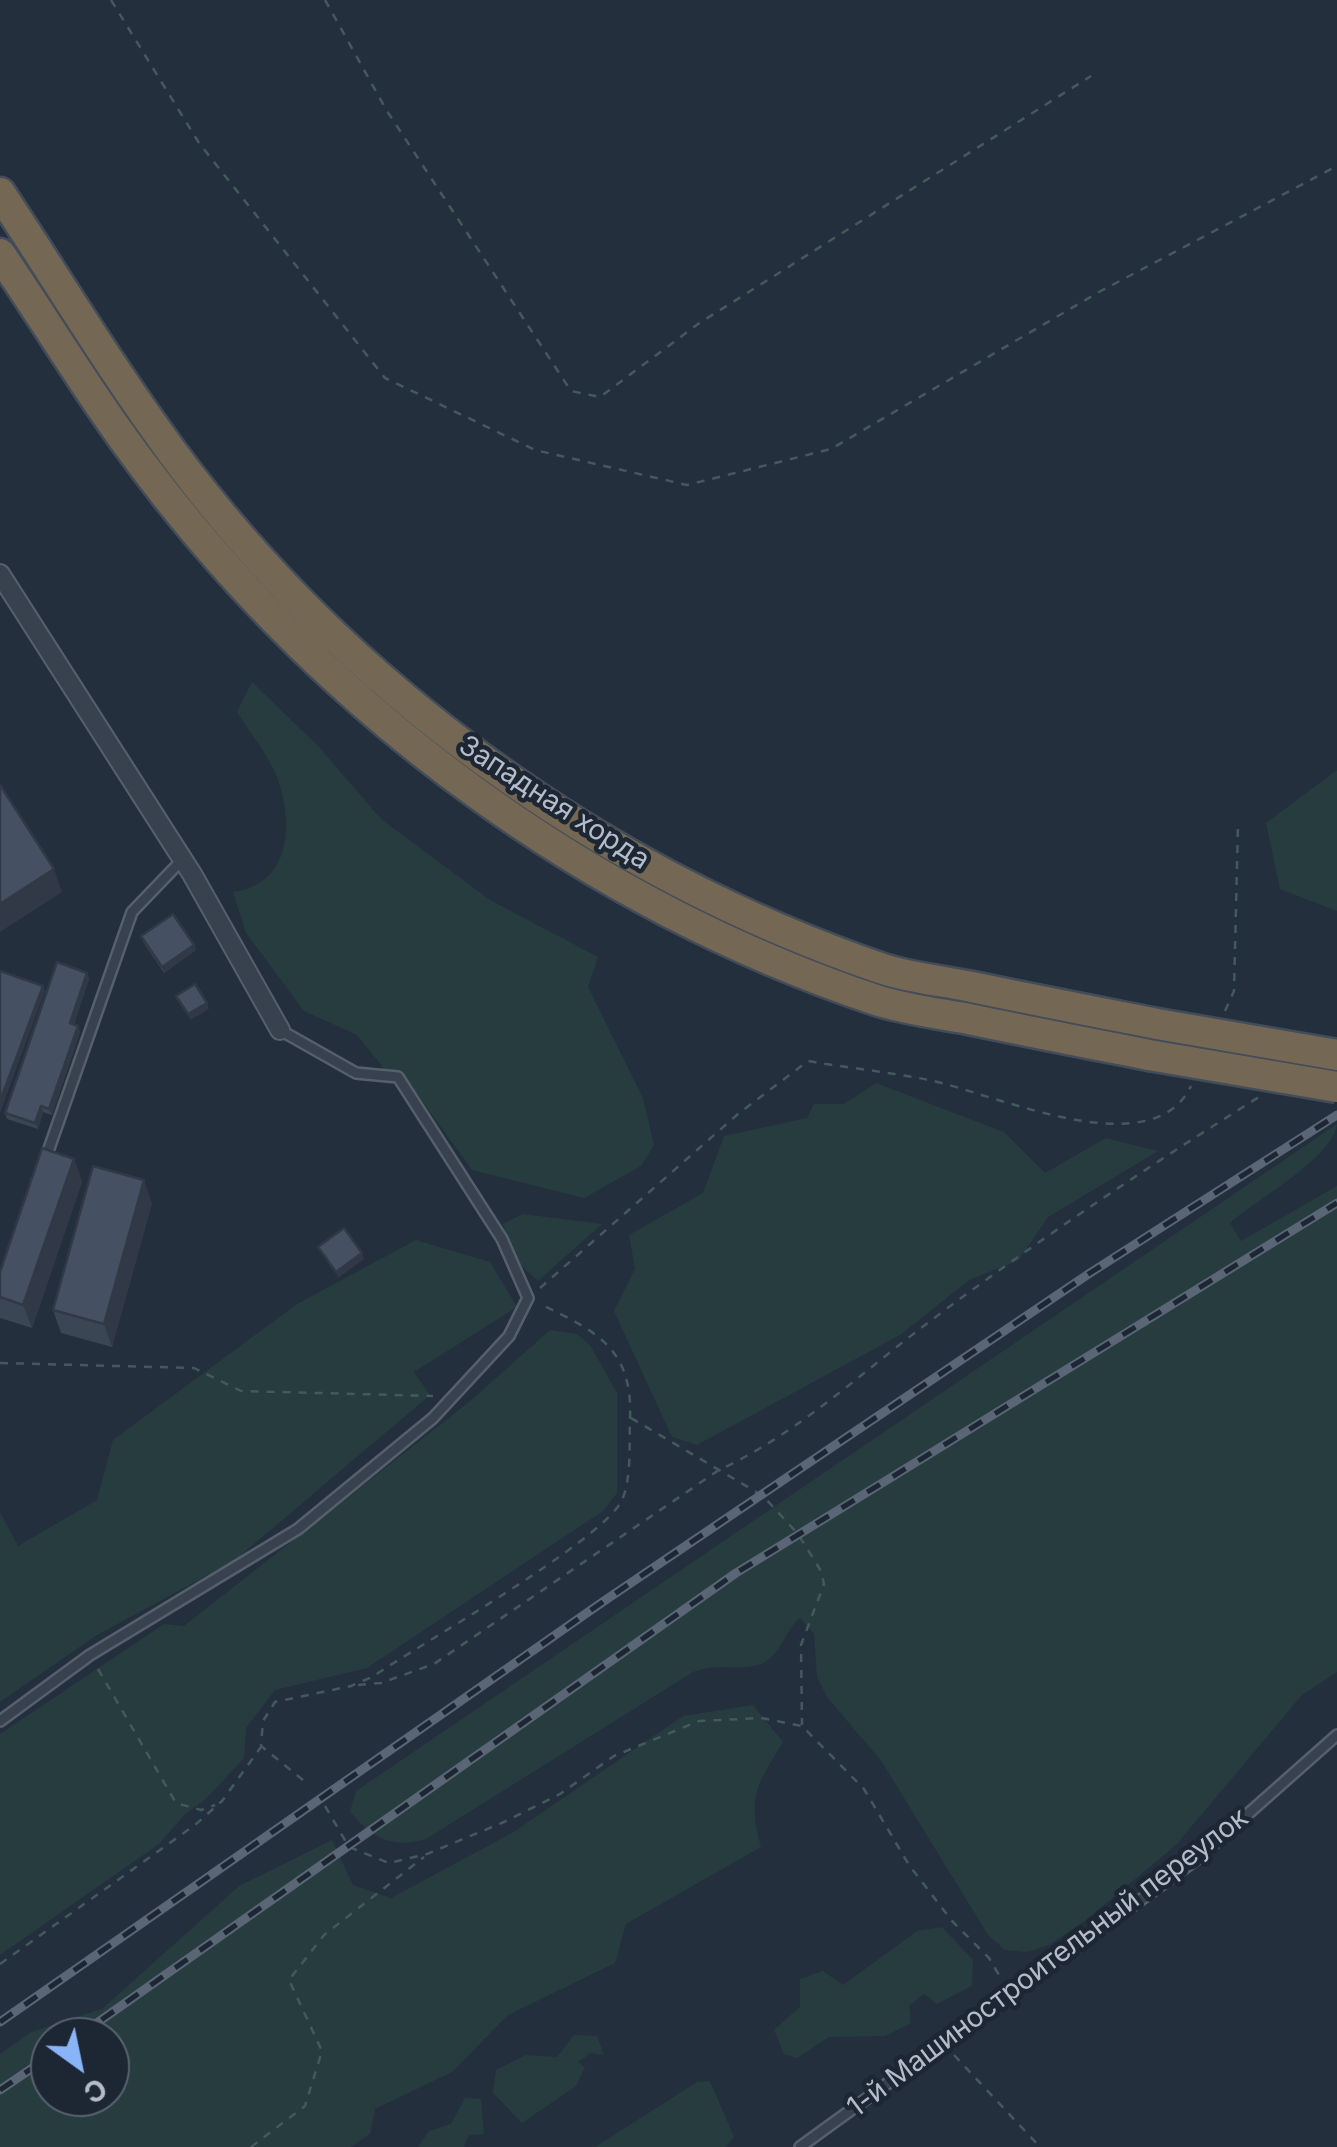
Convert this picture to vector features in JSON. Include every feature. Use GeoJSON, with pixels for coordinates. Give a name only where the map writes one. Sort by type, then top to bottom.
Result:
{"type":"FeatureCollection","features":[{"type":"Feature","properties":{"kind":"highway","name":"Западная хорда"},"geometry":{"type":"LineString","coordinates":[[0,194],[172,451],[235,530],[298,597],[423,715],[500,772],[660,872],[735,912],[887,970],[1337,1056]]}},
{"type":"Feature","properties":{"kind":"highway","name":"Западная хорда"},"geometry":{"type":"LineString","coordinates":[[0,254],[146,471],[213,553],[278,622],[402,740],[484,800],[645,900],[726,943],[880,1002],[1149,1056],[1337,1087]]}},
{"type":"Feature","properties":{"kind":"street"},"geometry":{"type":"LineString","coordinates":[[3,586],[182,860],[280,1030]]}},
{"type":"Feature","properties":{"kind":"lane"},"geometry":{"type":"LineString","coordinates":[[43,1166],[132,912],[182,860]]}},
{"type":"Feature","properties":{"kind":"lane"},"geometry":{"type":"LineString","coordinates":[[0,1722],[90,1655],[298,1529],[433,1418],[509,1336],[528,1298],[502,1239],[398,1077],[356,1073],[280,1030]]}},
{"type":"Feature","properties":{"kind":"lane","name":"1-й Машиностроительный переулок"},"geometry":{"type":"LineString","coordinates":[[800,2147],[1196,1859],[1337,1735]]}},
{"type":"Feature","properties":{"kind":"path"},"geometry":{"type":"LineString","coordinates":[[111,0],[199,144],[385,378],[536,450],[687,486],[831,449],[1099,292],[1337,166]]}},
{"type":"Feature","properties":{"kind":"path"},"geometry":{"type":"LineString","coordinates":[[324,0],[388,111],[570,391],[600,396],[698,324],[1090,76]]}},
{"type":"Feature","properties":{"kind":"path"},"geometry":{"type":"LineString","coordinates":[[1218,1026],[1234,991],[1238,824]]}},
{"type":"Feature","properties":{"kind":"path"},"geometry":{"type":"LineString","coordinates":[[351,1686],[372,1677],[572,1546],[610,1514],[623,1496],[631,1390],[597,1332],[528,1298],[738,1114],[808,1062],[930,1080],[1098,1126],[1157,1120],[1187,1094],[1194,1077]]}},
{"type":"Feature","properties":{"kind":"path"},"geometry":{"type":"LineString","coordinates":[[0,1964],[218,1804],[261,1746],[263,1721],[275,1702],[381,1683],[434,1664],[719,1470],[782,1434],[967,1293],[1167,1154],[1267,1092]]}},
{"type":"Feature","properties":{"kind":"path"},"geometry":{"type":"LineString","coordinates":[[0,1363],[194,1368],[241,1391],[453,1396]]}},
{"type":"Feature","properties":{"kind":"path"},"geometry":{"type":"LineString","coordinates":[[630,1417],[763,1496],[798,1534],[821,1571],[824,1584],[801,1646],[802,1726]]}},
{"type":"Feature","properties":{"kind":"path"},"geometry":{"type":"LineString","coordinates":[[90,1655],[176,1803],[201,1810],[218,1804]]}},
{"type":"Feature","properties":{"kind":"path"},"geometry":{"type":"LineString","coordinates":[[325,1806],[360,1855],[389,1863],[427,1854],[560,1794],[646,1740],[698,1721],[761,1718],[802,1726],[864,1789],[909,1865],[952,1921],[988,1958],[1010,1995]]}},
{"type":"Feature","properties":{"kind":"path"},"geometry":{"type":"LineString","coordinates":[[261,1746],[304,1780]]}},
{"type":"Feature","properties":{"kind":"path"},"geometry":{"type":"LineString","coordinates":[[250,2147],[305,2106],[322,2051],[288,1980],[324,1935],[427,1854]]}},
{"type":"Feature","properties":{"kind":"path"},"geometry":{"type":"LineString","coordinates":[[943,2042],[986,2093],[1040,2147]]}},
{"type":"Feature","properties":{"kind":"green space"},"geometry":{"type":"Polygon","coordinates":[[[252,682],[319,747],[381,819],[490,900],[598,957],[588,987],[643,1098],[654,1145],[641,1166],[584,1198],[472,1170],[418,1095],[386,1071],[357,1035],[304,1011],[246,933],[233,892],[266,878],[277,865],[286,834],[278,780],[237,712],[252,682]]]}},
{"type":"Feature","properties":{"kind":"green space"},"geometry":{"type":"Polygon","coordinates":[[[1337,770],[1337,911],[1280,889],[1266,823],[1337,770]]]}},
{"type":"Feature","properties":{"kind":"green space"},"geometry":{"type":"Polygon","coordinates":[[[876,1083],[1004,1132],[1045,1173],[1106,1138],[1158,1151],[1048,1217],[1019,1260],[969,1280],[900,1335],[697,1445],[672,1437],[614,1311],[635,1269],[629,1235],[703,1193],[724,1136],[807,1118],[814,1104],[844,1104],[876,1083]]]}},
{"type":"Feature","properties":{"kind":"green space"},"geometry":{"type":"Polygon","coordinates":[[[1337,1124],[1332,1137],[1309,1164],[1230,1223],[1241,1241],[1337,1186],[1337,1672],[1302,1695],[1175,1846],[1086,1920],[1049,1945],[1027,1952],[1005,1950],[988,1935],[882,1762],[827,1697],[817,1677],[814,1634],[800,1618],[765,1662],[693,1672],[426,1839],[403,1843],[383,1839],[350,1811],[356,1791],[1337,1124]]]}},
{"type":"Feature","properties":{"kind":"green space"},"geometry":{"type":"Polygon","coordinates":[[[523,1214],[602,1224],[538,1281],[516,1261],[503,1224],[523,1214]]]}},
{"type":"Feature","properties":{"kind":"green space"},"geometry":{"type":"Polygon","coordinates":[[[416,1240],[490,1262],[517,1307],[414,1372],[430,1395],[234,1561],[97,1635],[0,1702],[0,1512],[18,1546],[97,1500],[113,1440],[297,1304],[416,1240]]]}},
{"type":"Feature","properties":{"kind":"green space"},"geometry":{"type":"Polygon","coordinates":[[[550,1330],[577,1334],[590,1345],[617,1393],[617,1493],[603,1511],[367,1668],[275,1690],[246,1728],[244,1758],[206,1799],[186,1813],[159,1844],[0,1955],[0,1734],[164,1624],[184,1626],[469,1402],[550,1330]]]}},
{"type":"Feature","properties":{"kind":"green space"},"geometry":{"type":"Polygon","coordinates":[[[753,1705],[783,1742],[757,1792],[755,1815],[761,1847],[626,1924],[615,1963],[508,2015],[452,2072],[375,2109],[370,2134],[351,2147],[0,2147],[0,2054],[30,2033],[30,2117],[130,2117],[130,2017],[77,2017],[102,2009],[239,1886],[332,1840],[353,1885],[391,1898],[512,1833],[683,1716],[753,1705]]]}},
{"type":"Feature","properties":{"kind":"green space"},"geometry":{"type":"Polygon","coordinates":[[[942,1927],[973,1960],[972,1986],[937,2004],[924,1994],[909,2006],[911,2023],[885,2036],[829,2037],[797,2058],[784,2054],[774,2030],[800,2007],[800,1979],[823,1971],[843,1985],[917,1931],[942,1927]]]}},
{"type":"Feature","properties":{"kind":"green space"},"geometry":{"type":"Polygon","coordinates":[[[574,2035],[597,2036],[604,2055],[591,2053],[578,2062],[585,2067],[576,2086],[522,2123],[493,2093],[496,2070],[526,2055],[557,2057],[574,2035]]]}},
{"type":"Feature","properties":{"kind":"green space"},"geometry":{"type":"Polygon","coordinates":[[[710,2081],[734,2137],[725,2147],[595,2147],[697,2082],[710,2081]]]}},
{"type":"Feature","properties":{"kind":"green space"},"geometry":{"type":"Polygon","coordinates":[[[465,2098],[481,2099],[484,2134],[469,2135],[464,2147],[418,2147],[429,2131],[451,2124],[465,2098]]]}},
{"type":"Feature","properties":{"kind":"building"},"geometry":{"type":"Polygon","coordinates":[[[0,785],[54,869],[0,904],[0,785]]]}},
{"type":"Feature","properties":{"kind":"building"},"geometry":{"type":"Polygon","coordinates":[[[173,914],[194,945],[162,967],[141,936],[173,914]]]}},
{"type":"Feature","properties":{"kind":"building"},"geometry":{"type":"Polygon","coordinates":[[[57,962],[87,973],[70,1023],[78,1026],[49,1109],[41,1106],[35,1123],[5,1113],[57,962]]]}},
{"type":"Feature","properties":{"kind":"building"},"geometry":{"type":"Polygon","coordinates":[[[0,971],[43,986],[0,1101],[0,971]]]}},
{"type":"Feature","properties":{"kind":"building"},"geometry":{"type":"Polygon","coordinates":[[[195,984],[207,1003],[188,1014],[176,996],[195,984]]]}},
{"type":"Feature","properties":{"kind":"building"},"geometry":{"type":"Polygon","coordinates":[[[42,1148],[74,1159],[23,1305],[0,1297],[0,1272],[42,1148]]]}},
{"type":"Feature","properties":{"kind":"building"},"geometry":{"type":"Polygon","coordinates":[[[93,1166],[144,1180],[104,1324],[53,1310],[93,1166]]]}},
{"type":"Feature","properties":{"kind":"building"},"geometry":{"type":"Polygon","coordinates":[[[344,1228],[362,1253],[336,1272],[318,1247],[344,1228]]]}},
{"type":"Feature","properties":{"kind":"railway"},"geometry":{"type":"LineString","coordinates":[[0,2022],[604,1601],[1090,1273],[1337,1115]]}},
{"type":"Feature","properties":{"kind":"railway"},"geometry":{"type":"LineString","coordinates":[[105,2017],[736,1573],[1337,1203]]}},
{"type":"Feature","properties":{"kind":"railway"},"geometry":{"type":"LineString","coordinates":[[0,2090],[30,2070]]}}]}
